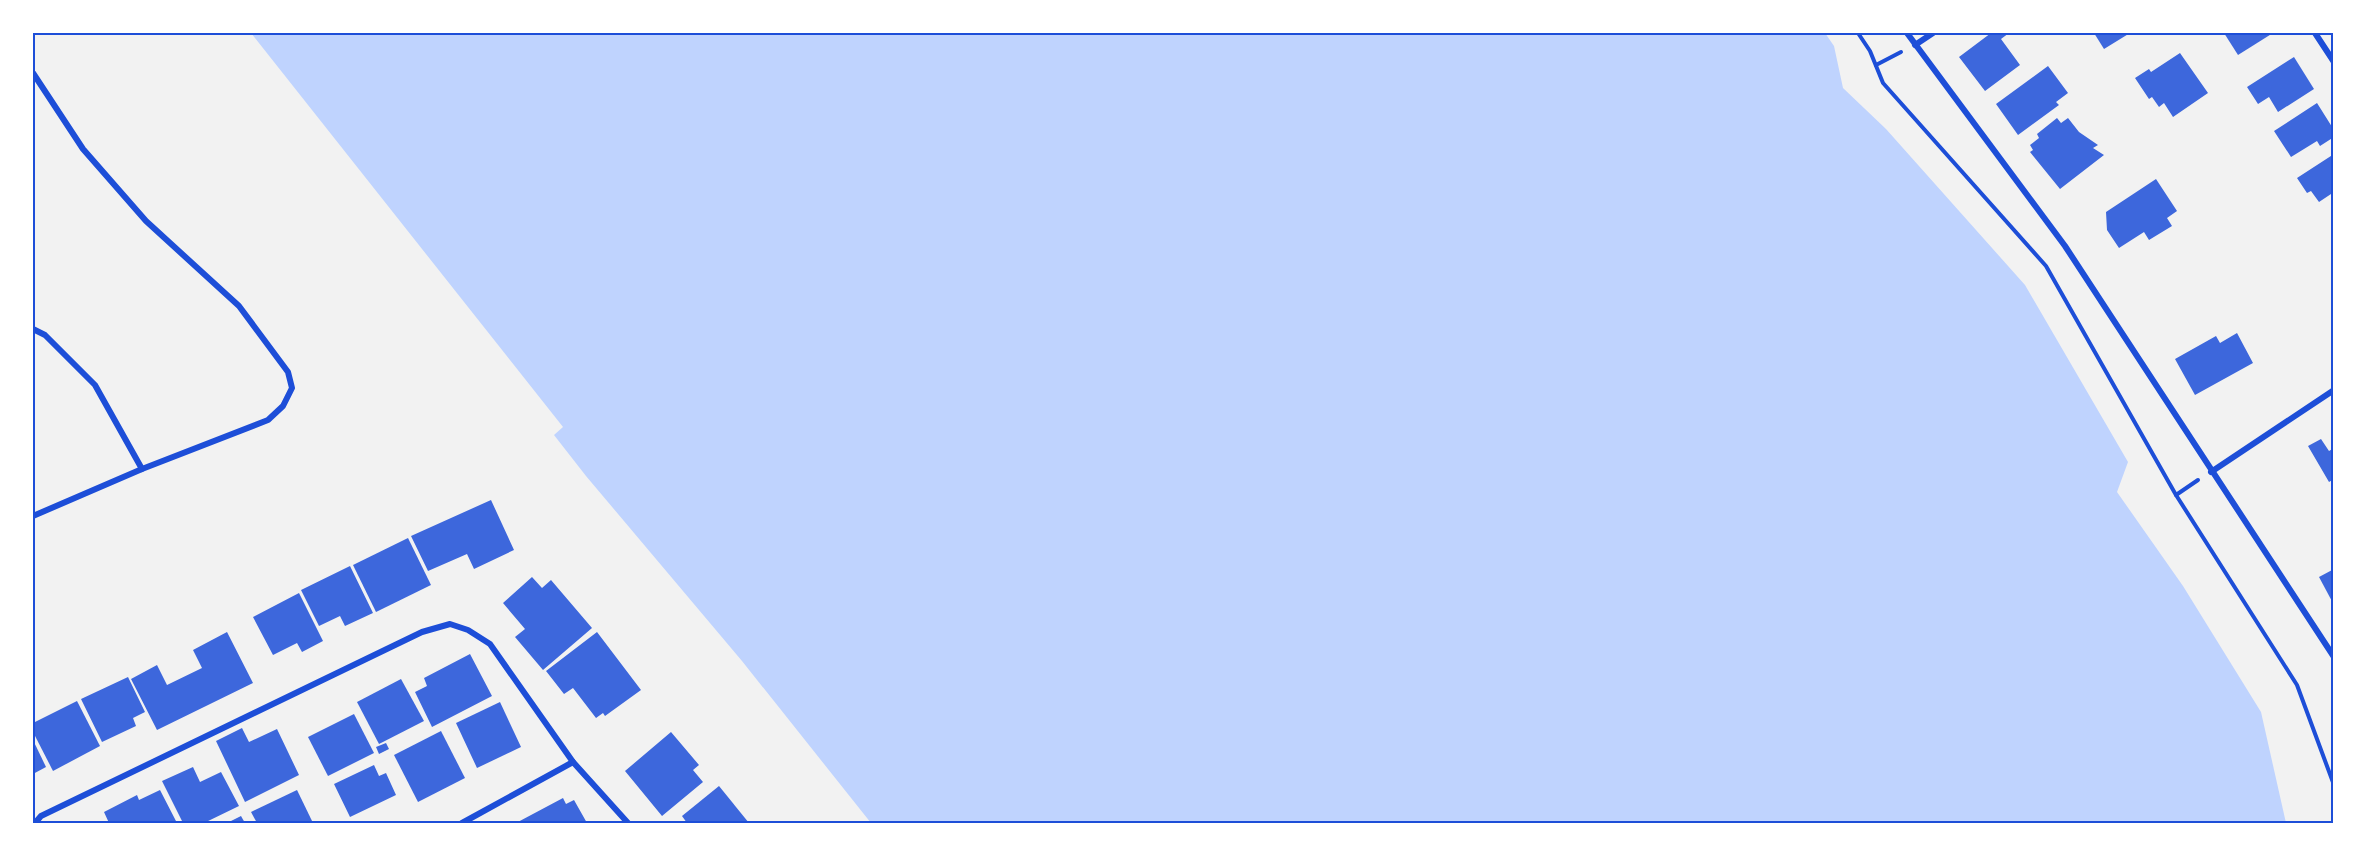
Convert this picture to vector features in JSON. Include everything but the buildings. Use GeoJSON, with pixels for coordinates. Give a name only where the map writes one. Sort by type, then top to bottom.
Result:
{"type":"FeatureCollection","features":[{"type":"Feature","properties":{"kind":"street"},"geometry":{"type":"LineString","coordinates":[[1907,33],[2065,246],[2334,657]]}},
{"type":"Feature","properties":{"kind":"street"},"geometry":{"type":"LineString","coordinates":[[1915,45],[1933,33]]}},
{"type":"Feature","properties":{"kind":"street"},"geometry":{"type":"LineString","coordinates":[[2315,33],[2334,62]]}},
{"type":"Feature","properties":{"kind":"street"},"geometry":{"type":"LineString","coordinates":[[33,73],[83,149],[146,221],[239,306],[288,372],[292,388],[283,406],[268,420],[142,469],[33,516]]}},
{"type":"Feature","properties":{"kind":"street"},"geometry":{"type":"LineString","coordinates":[[33,329],[45,335],[95,385],[142,469]]}},
{"type":"Feature","properties":{"kind":"street"},"geometry":{"type":"LineString","coordinates":[[2211,472],[2334,390]]}},
{"type":"Feature","properties":{"kind":"street"},"geometry":{"type":"LineString","coordinates":[[34,823],[41,816],[380,652],[422,632],[450,624],[468,630],[490,644],[573,762],[628,823]]}},
{"type":"Feature","properties":{"kind":"street"},"geometry":{"type":"LineString","coordinates":[[462,823],[573,762]]}},
{"type":"Feature","properties":{"kind":"path"},"geometry":{"type":"LineString","coordinates":[[1858,33],[1870,51],[1883,83],[2046,266],[2176,495],[2297,685],[2334,785]]}},
{"type":"Feature","properties":{"kind":"path"},"geometry":{"type":"LineString","coordinates":[[1876,65],[1915,45]]}},
{"type":"Feature","properties":{"kind":"path"},"geometry":{"type":"LineString","coordinates":[[2176,495],[2211,472]]}},
{"type":"Feature","properties":{"kind":"water"},"geometry":{"type":"Polygon","coordinates":[[[251,33],[1825,33],[1834,46],[1843,88],[1886,129],[2025,285],[2128,462],[2117,492],[2183,586],[2261,712],[2286,823],[871,823],[742,661],[586,476],[554,435],[563,427],[251,33]]]}}]}
